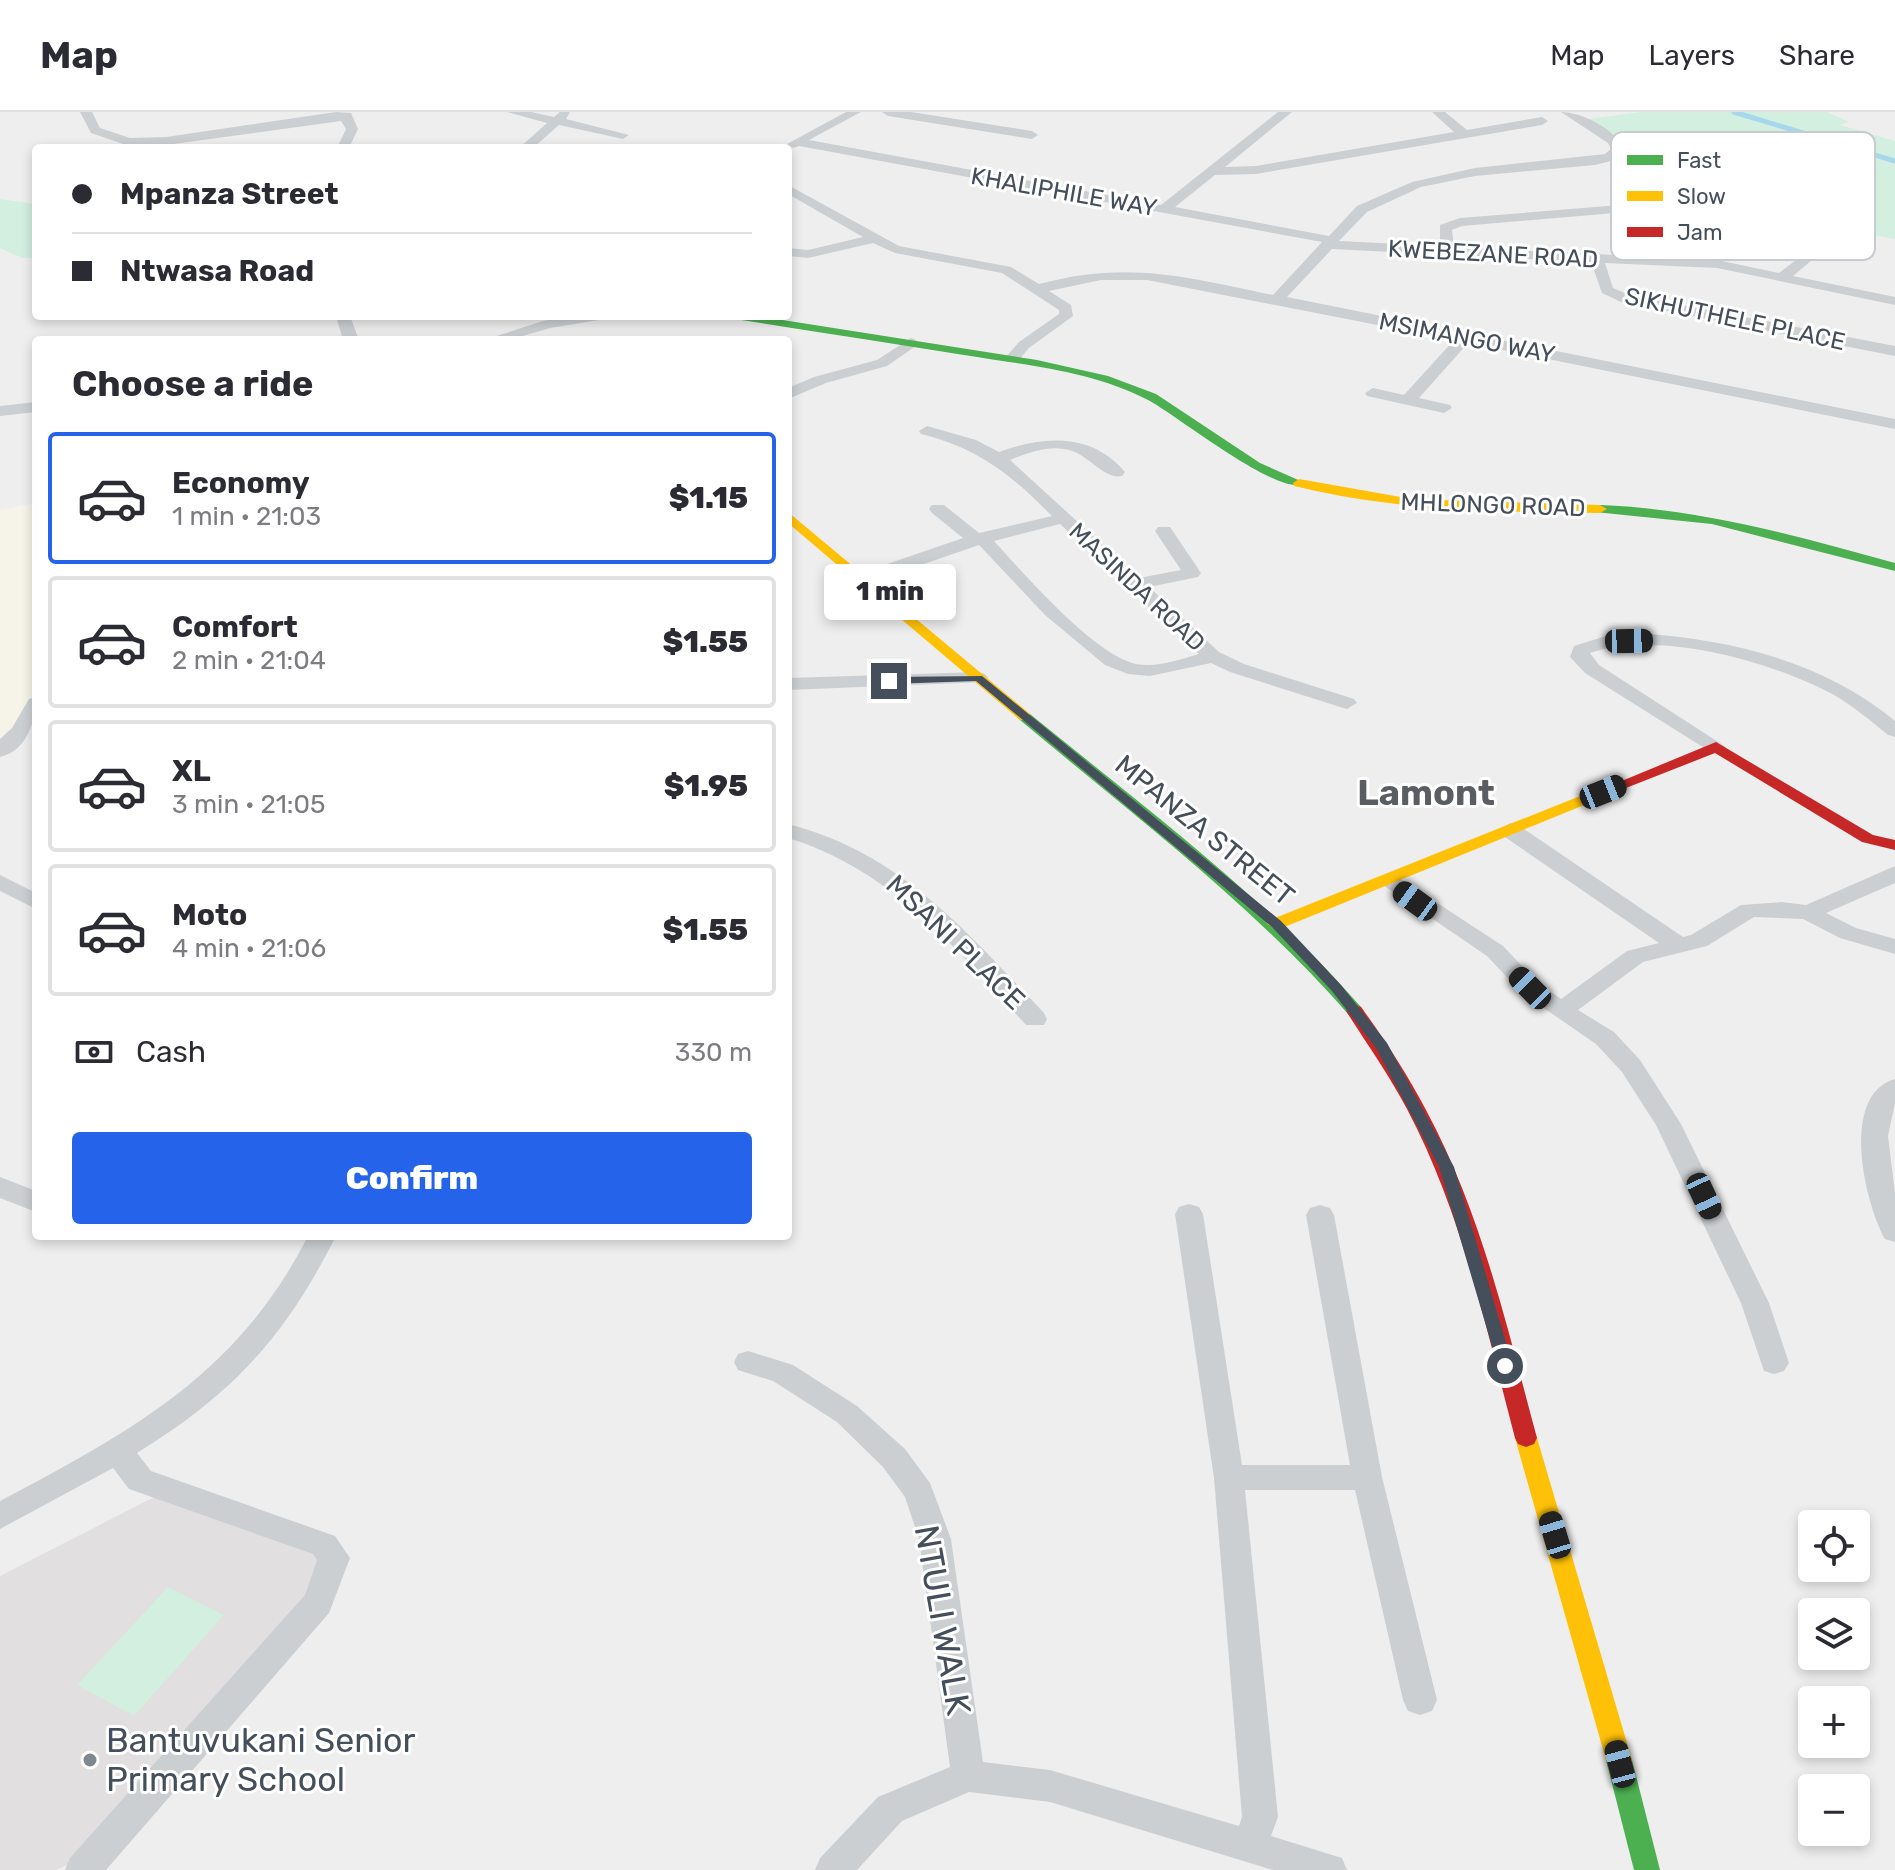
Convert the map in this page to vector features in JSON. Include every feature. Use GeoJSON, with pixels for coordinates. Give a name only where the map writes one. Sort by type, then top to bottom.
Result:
{"type":"FeatureCollection","features":[{"type":"Feature","properties":{"kind":"street"},"geometry":{"type":"LineString","coordinates":[[86,112],[95,130],[123,144]]}},
{"type":"Feature","properties":{"kind":"street"},"geometry":{"type":"LineString","coordinates":[[513,112],[562,116],[623,135]]}},
{"type":"Feature","properties":{"kind":"street"},"geometry":{"type":"LineString","coordinates":[[792,144],[855,112]]}},
{"type":"Feature","properties":{"kind":"street"},"geometry":{"type":"LineString","coordinates":[[888,112],[1032,135]]}},
{"type":"Feature","properties":{"kind":"street"},"geometry":{"type":"LineString","coordinates":[[1163,210],[1286,112]]}},
{"type":"Feature","properties":{"kind":"street"},"geometry":{"type":"LineString","coordinates":[[1438,112],[1464,134]]}},
{"type":"Feature","properties":{"kind":"street"},"geometry":{"type":"LineString","coordinates":[[1567,112],[1611,139]]}},
{"type":"Feature","properties":{"kind":"street"},"geometry":{"type":"LineString","coordinates":[[135,144],[345,114],[352,129],[345,144]]}},
{"type":"Feature","properties":{"kind":"street"},"geometry":{"type":"LineString","coordinates":[[530,144],[562,116]]}},
{"type":"Feature","properties":{"kind":"street"},"geometry":{"type":"LineString","coordinates":[[1214,171],[1256,170],[1542,121]]}},
{"type":"Feature","properties":{"kind":"street","name":"KHALIPHILE WAY"},"geometry":{"type":"LineString","coordinates":[[792,145],[1163,210],[1329,243]]}},
{"type":"Feature","properties":{"kind":"street"},"geometry":{"type":"LineString","coordinates":[[1276,300],[1362,209],[1379,199],[1417,184],[1455,176],[1595,161],[1611,155]]}},
{"type":"Feature","properties":{"kind":"street"},"geometry":{"type":"LineString","coordinates":[[792,191],[903,252],[1006,270],[1066,308],[1066,316],[1024,345],[1012,359]]}},
{"type":"Feature","properties":{"kind":"street"},"geometry":{"type":"LineString","coordinates":[[1447,252],[1445,228],[1453,223],[1611,210]]}},
{"type":"Feature","properties":{"kind":"street"},"geometry":{"type":"LineString","coordinates":[[792,252],[808,254],[875,238]]}},
{"type":"Feature","properties":{"kind":"street","name":"KWEBEZANE ROAD"},"geometry":{"type":"LineString","coordinates":[[1329,243],[1611,260]]}},
{"type":"Feature","properties":{"kind":"street","name":"SIKHUTHELE PLACE"},"geometry":{"type":"LineString","coordinates":[[1597,259],[1607,290],[1626,299],[1895,351]]}},
{"type":"Feature","properties":{"kind":"street","name":"KWEBEZANE ROAD"},"geometry":{"type":"LineString","coordinates":[[1621,260],[1717,264],[1895,301]]}},
{"type":"Feature","properties":{"kind":"street"},"geometry":{"type":"LineString","coordinates":[[1784,276],[1803,260]]}},
{"type":"Feature","properties":{"kind":"street","name":"MSIMANGO WAY"},"geometry":{"type":"LineString","coordinates":[[1039,289],[1093,276],[1145,275],[1895,424]]}},
{"type":"Feature","properties":{"kind":"street"},"geometry":{"type":"LineString","coordinates":[[503,336],[523,329],[576,320]]}},
{"type":"Feature","properties":{"kind":"street","name":"MHLONGO ROAD"},"geometry":{"type":"LineString","coordinates":[[761,320],[1076,371],[1138,390],[1256,466],[1280,477],[1336,492],[1439,508],[1666,512],[1740,526],[1895,567]]}},
{"type":"Feature","properties":{"kind":"street"},"geometry":{"type":"LineString","coordinates":[[1408,400],[1464,338]]}},
{"type":"Feature","properties":{"kind":"street"},"geometry":{"type":"LineString","coordinates":[[792,392],[829,377],[882,363],[911,343]]}},
{"type":"Feature","properties":{"kind":"street"},"geometry":{"type":"LineString","coordinates":[[1373,393],[1444,408]]}},
{"type":"Feature","properties":{"kind":"street"},"geometry":{"type":"LineString","coordinates":[[0,411],[32,407]]}},
{"type":"Feature","properties":{"kind":"street","name":"MASINDA ROAD"},"geometry":{"type":"LineString","coordinates":[[927,431],[964,440],[999,458],[1212,656],[1237,668],[1347,703]]}},
{"type":"Feature","properties":{"kind":"street"},"geometry":{"type":"LineString","coordinates":[[999,458],[1039,443],[1064,443],[1091,453],[1116,472]]}},
{"type":"Feature","properties":{"kind":"street"},"geometry":{"type":"LineString","coordinates":[[938,509],[979,539],[1028,590],[1116,664],[1158,670],[1212,656]]}},
{"type":"Feature","properties":{"kind":"street"},"geometry":{"type":"LineString","coordinates":[[862,579],[979,539],[1064,518]]}},
{"type":"Feature","properties":{"kind":"street","name":"MPANZA STREET"},"geometry":{"type":"LineString","coordinates":[[792,519],[1276,924],[1336,988],[1382,1046],[1446,1167],[1582,1624],[1647,1870]]}},
{"type":"Feature","properties":{"kind":"street"},"geometry":{"type":"LineString","coordinates":[[1134,585],[1192,573],[1164,531]]}},
{"type":"Feature","properties":{"kind":"street"},"geometry":{"type":"LineString","coordinates":[[1895,731],[1865,707],[1824,682],[1725,650],[1651,640],[1606,641],[1581,650],[1580,657],[1592,669],[1716,747],[1859,835],[1895,845]]}},
{"type":"Feature","properties":{"kind":"street"},"geometry":{"type":"LineString","coordinates":[[792,684],[978,678]]}},
{"type":"Feature","properties":{"kind":"street"},"geometry":{"type":"LineString","coordinates":[[0,751],[20,731],[32,710]]}},
{"type":"Feature","properties":{"kind":"street"},"geometry":{"type":"LineString","coordinates":[[1276,924],[1716,747]]}},
{"type":"Feature","properties":{"kind":"street"},"geometry":{"type":"LineString","coordinates":[[1510,830],[1678,945]]}},
{"type":"Feature","properties":{"kind":"street","name":"MSANI PLACE"},"geometry":{"type":"LineString","coordinates":[[792,832],[831,843],[883,870],[953,933],[1035,1019]]}},
{"type":"Feature","properties":{"kind":"street"},"geometry":{"type":"LineString","coordinates":[[1809,913],[1828,902],[1878,884],[1895,873]]}},
{"type":"Feature","properties":{"kind":"street"},"geometry":{"type":"LineString","coordinates":[[1388,881],[1447,922],[1479,939],[1530,988],[1618,1050],[1668,1124],[1755,1303],[1774,1363]]}},
{"type":"Feature","properties":{"kind":"street"},"geometry":{"type":"LineString","coordinates":[[0,882],[32,900]]}},
{"type":"Feature","properties":{"kind":"street"},"geometry":{"type":"LineString","coordinates":[[1561,1011],[1599,986],[1635,956],[1699,941],[1749,910],[1782,909],[1809,913],[1848,933],[1895,947]]}},
{"type":"Feature","properties":{"kind":"street"},"geometry":{"type":"LineString","coordinates":[[1895,1088],[1879,1105],[1875,1136],[1888,1219],[1895,1232]]}},
{"type":"Feature","properties":{"kind":"street"},"geometry":{"type":"LineString","coordinates":[[0,1187],[32,1200]]}},
{"type":"Feature","properties":{"kind":"street"},"geometry":{"type":"LineString","coordinates":[[1189,1214],[1229,1478],[1260,1817],[1250,1845]]}},
{"type":"Feature","properties":{"kind":"street"},"geometry":{"type":"LineString","coordinates":[[1320,1215],[1367,1477],[1420,1700]]}},
{"type":"Feature","properties":{"kind":"street"},"geometry":{"type":"LineString","coordinates":[[0,1516],[167,1420],[213,1385],[269,1327],[311,1262],[320,1240]]}},
{"type":"Feature","properties":{"kind":"street","name":"NTULI WALK"},"geometry":{"type":"LineString","coordinates":[[748,1362],[783,1373],[847,1414],[894,1458],[919,1492],[935,1539],[968,1776]]}},
{"type":"Feature","properties":{"kind":"street"},"geometry":{"type":"LineString","coordinates":[[83,1870],[318,1603],[334,1558],[324,1545],[140,1480],[117,1450]]}},
{"type":"Feature","properties":{"kind":"street"},"geometry":{"type":"LineString","coordinates":[[1229,1478],[1367,1477]]}},
{"type":"Feature","properties":{"kind":"street"},"geometry":{"type":"LineString","coordinates":[[833,1870],[890,1809],[968,1776],[1050,1786],[1329,1870]]}},
{"type":"Feature","properties":{"kind":"shaded area"},"geometry":{"type":"Polygon","coordinates":[[[32,504],[32,709],[19,731],[0,750],[0,510],[32,504]]]}},
{"type":"Feature","properties":{"kind":"shaded area","name":"Bantuvukani Senior Primary School"},"geometry":{"type":"Polygon","coordinates":[[[168,1490],[323,1546],[330,1576],[95,1853],[56,1870],[0,1870],[0,1576],[168,1490]]]}},
{"type":"Feature","properties":{"kind":"green space"},"geometry":{"type":"Polygon","coordinates":[[[1641,112],[1827,112],[1849,122],[1840,125],[1864,132],[1611,132],[1611,144],[1581,120],[1641,112]]]}},
{"type":"Feature","properties":{"kind":"green space"},"geometry":{"type":"Polygon","coordinates":[[[1875,135],[1895,141],[1895,239],[1875,235],[1875,135]]]}},
{"type":"Feature","properties":{"kind":"green space"},"geometry":{"type":"Polygon","coordinates":[[[0,199],[32,203],[32,258],[22,258],[0,248],[0,199]]]}},
{"type":"Feature","properties":{"kind":"green space"},"geometry":{"type":"Polygon","coordinates":[[[168,1587],[224,1615],[134,1716],[77,1685],[168,1587]]]}},
{"type":"Feature","properties":{"kind":"waterway"},"geometry":{"type":"LineString","coordinates":[[1734,112],[1800,132]]}},
{"type":"Feature","properties":{"kind":"waterway"},"geometry":{"type":"LineString","coordinates":[[1875,155],[1895,161]]}},
{"type":"Feature","properties":{"kind":"traffic: fast"},"geometry":{"type":"LineString","coordinates":[[761,320],[1037,363],[1104,379],[1152,397],[1256,466],[1299,483]]}},
{"type":"Feature","properties":{"kind":"traffic: fast"},"geometry":{"type":"LineString","coordinates":[[1600,509],[1638,510],[1712,520],[1895,567]]}},
{"type":"Feature","properties":{"kind":"traffic: fast"},"geometry":{"type":"LineString","coordinates":[[1025,717],[1256,909],[1321,972],[1355,1011]]}},
{"type":"Feature","properties":{"kind":"traffic: fast"},"geometry":{"type":"LineString","coordinates":[[1619,1760],[1647,1870]]}},
{"type":"Feature","properties":{"kind":"traffic: slow"},"geometry":{"type":"LineString","coordinates":[[1299,483],[1375,499],[1412,503],[1485,508],[1600,509]]}},
{"type":"Feature","properties":{"kind":"traffic: slow"},"geometry":{"type":"LineString","coordinates":[[792,519],[1025,717]]}},
{"type":"Feature","properties":{"kind":"traffic: slow"},"geometry":{"type":"LineString","coordinates":[[1276,924],[1620,785]]}},
{"type":"Feature","properties":{"kind":"traffic: slow"},"geometry":{"type":"LineString","coordinates":[[1526,1438],[1619,1760]]}},
{"type":"Feature","properties":{"kind":"traffic: jam"},"geometry":{"type":"LineString","coordinates":[[1620,785],[1716,747],[1868,839],[1895,845]]}},
{"type":"Feature","properties":{"kind":"traffic: jam"},"geometry":{"type":"LineString","coordinates":[[1355,1011],[1418,1111],[1442,1163],[1480,1269],[1526,1438]]}},
{"type":"Feature","properties":{"kind":"place","name":"Bantuvukani Senior Primary School"},"geometry":{"type":"Point","coordinates":[90,1760]}},
{"type":"Feature","properties":{"kind":"district","name":"Lamont"},"geometry":{"type":"Point","coordinates":[1426,792]}},
{"type":"Feature","properties":{"kind":"route"},"geometry":{"type":"LineString","coordinates":[[889,681],[978,678],[1298,945],[1382,1046],[1446,1167],[1476,1258],[1505,1366]]}}]}
